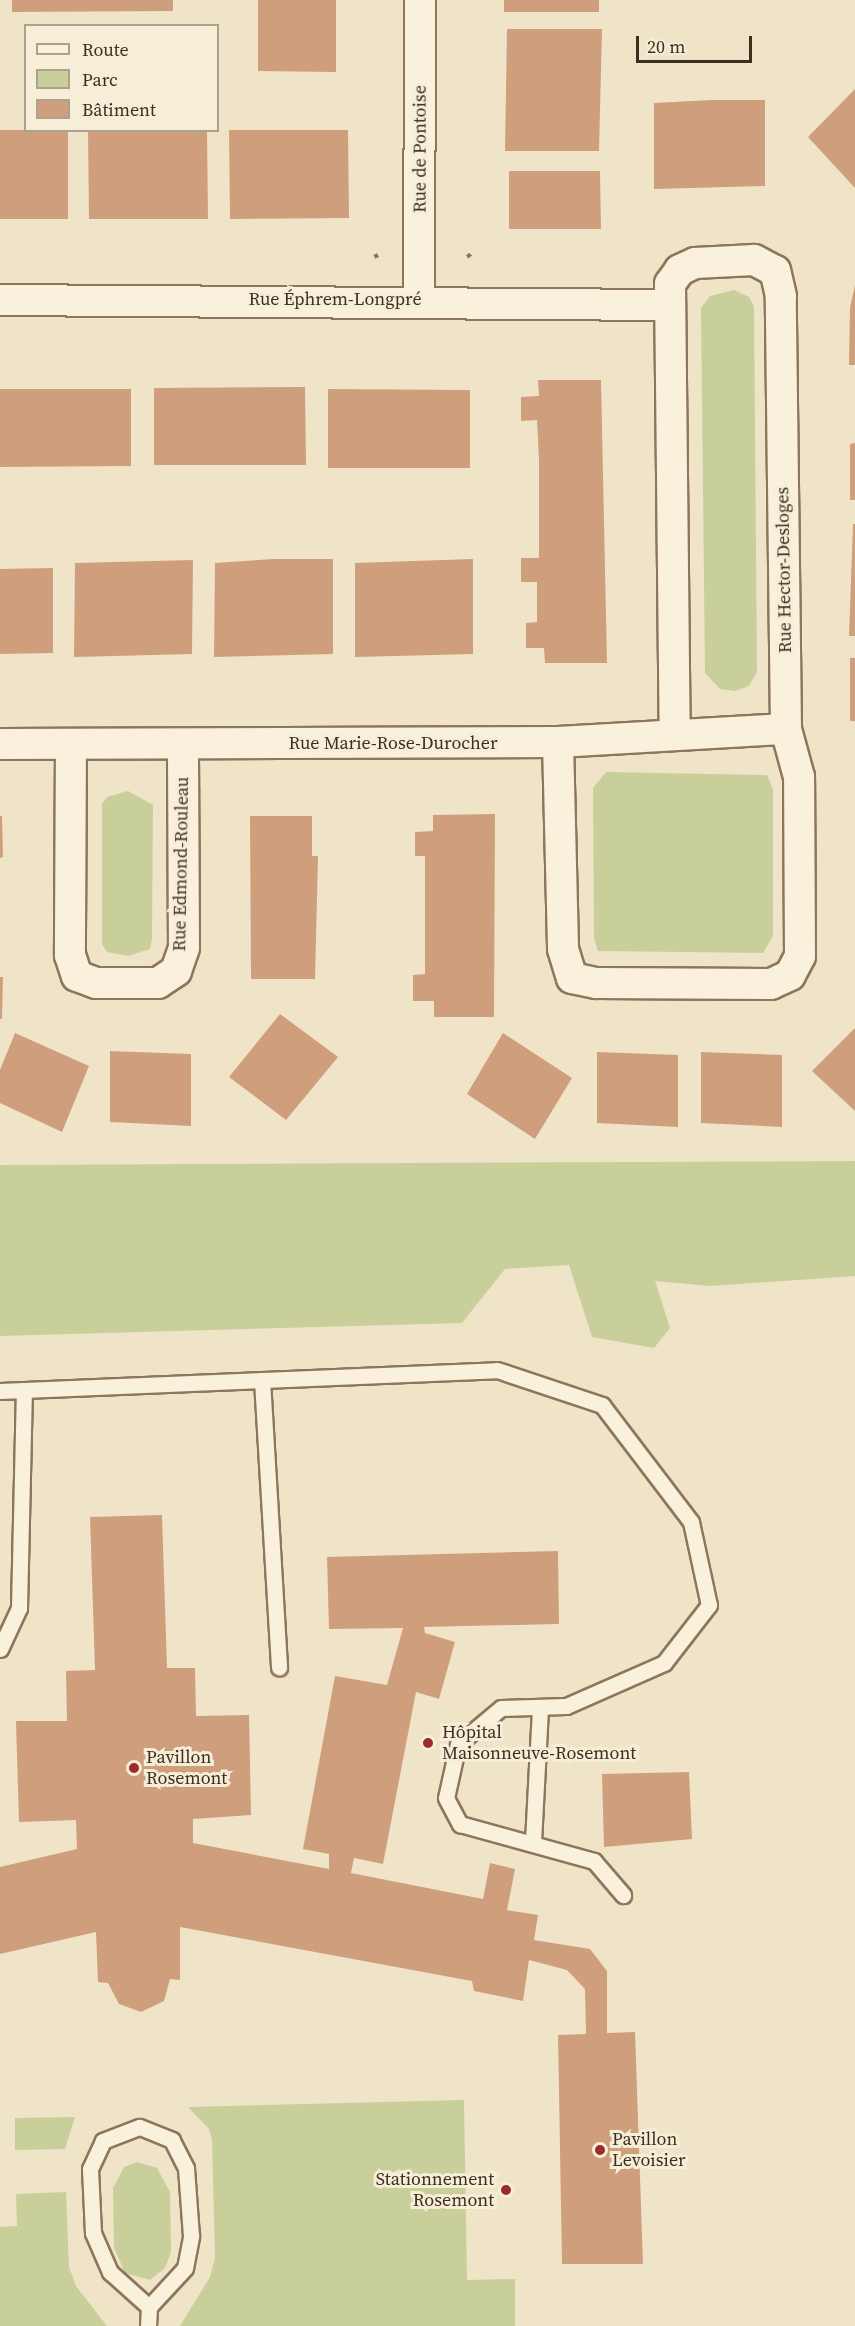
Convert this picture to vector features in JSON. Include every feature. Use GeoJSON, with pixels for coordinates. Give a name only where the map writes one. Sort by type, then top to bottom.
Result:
{"type":"FeatureCollection","features":[{"type":"Feature","properties":{"kind":"street","name":"Rue de Pontoise"},"geometry":{"type":"LineString","coordinates":[[419,299],[420,0]]}},
{"type":"Feature","properties":{"kind":"street","name":"Rue Hector-Desloges"},"geometry":{"type":"LineString","coordinates":[[558,742],[563,949],[572,978],[596,983],[771,984],[790,975],[800,956],[799,777],[786,729],[781,296],[775,271],[754,260],[695,263],[680,270],[670,284],[675,734]]}},
{"type":"Feature","properties":{"kind":"street","name":"Rue Éphrem-Longpré"},"geometry":{"type":"LineString","coordinates":[[0,300],[419,299],[670,305]]}},
{"type":"Feature","properties":{"kind":"street","name":"Rue Marie-Rose-Durocher"},"geometry":{"type":"LineString","coordinates":[[0,744],[558,742],[786,729]]}},
{"type":"Feature","properties":{"kind":"street","name":"Rue Edmond-Rouleau"},"geometry":{"type":"LineString","coordinates":[[71,744],[70,955],[77,976],[96,983],[158,983],[176,971],[184,948],[183,744]]}},
{"type":"Feature","properties":{"kind":"lane"},"geometry":{"type":"LineString","coordinates":[[0,1391],[497,1370],[602,1405],[691,1522],[709,1605],[664,1663],[566,1706],[501,1708],[458,1744],[446,1798],[460,1824],[533,1842],[594,1861],[623,1895]]}},
{"type":"Feature","properties":{"kind":"lane"},"geometry":{"type":"LineString","coordinates":[[262,1380],[279,1667]]}},
{"type":"Feature","properties":{"kind":"lane"},"geometry":{"type":"LineString","coordinates":[[0,1649],[19,1608],[24,1390]]}},
{"type":"Feature","properties":{"kind":"lane"},"geometry":{"type":"LineString","coordinates":[[533,1842],[540,1707]]}},
{"type":"Feature","properties":{"kind":"lane"},"geometry":{"type":"LineString","coordinates":[[148,2326],[149,2307],[185,2268],[191,2236],[186,2168],[172,2140],[139,2127],[103,2141],[90,2169],[93,2233],[110,2272],[149,2307]]}},
{"type":"Feature","properties":{"kind":"green space"},"geometry":{"type":"Polygon","coordinates":[[[734,290],[749,297],[754,306],[757,672],[749,686],[735,691],[720,689],[705,673],[701,308],[710,296],[734,290]]]}},
{"type":"Feature","properties":{"kind":"green space"},"geometry":{"type":"Polygon","coordinates":[[[606,772],[767,775],[773,789],[773,936],[763,953],[598,951],[594,938],[593,788],[606,772]]]}},
{"type":"Feature","properties":{"kind":"green space"},"geometry":{"type":"Polygon","coordinates":[[[128,791],[153,805],[152,939],[150,949],[128,956],[107,952],[102,944],[102,804],[107,797],[128,791]]]}},
{"type":"Feature","properties":{"kind":"green space"},"geometry":{"type":"Polygon","coordinates":[[[855,1161],[855,1276],[710,1286],[655,1281],[670,1328],[654,1348],[592,1337],[569,1265],[505,1269],[462,1323],[0,1336],[0,1165],[855,1161]]]}},
{"type":"Feature","properties":{"kind":"green space"},"geometry":{"type":"Polygon","coordinates":[[[464,2100],[467,2280],[515,2279],[515,2326],[180,2326],[210,2277],[215,2258],[212,2140],[209,2129],[188,2107],[464,2100]]]}},
{"type":"Feature","properties":{"kind":"green space"},"geometry":{"type":"Polygon","coordinates":[[[75,2117],[65,2149],[15,2150],[15,2118],[75,2117]]]}},
{"type":"Feature","properties":{"kind":"green space"},"geometry":{"type":"Polygon","coordinates":[[[137,2162],[157,2168],[170,2192],[171,2252],[165,2268],[150,2280],[125,2273],[114,2248],[113,2188],[124,2167],[137,2162]]]}},
{"type":"Feature","properties":{"kind":"green space"},"geometry":{"type":"Polygon","coordinates":[[[66,2192],[69,2267],[76,2286],[107,2326],[0,2326],[0,2227],[17,2226],[16,2194],[66,2192]]]}},
{"type":"Feature","properties":{"kind":"building"},"geometry":{"type":"Polygon","coordinates":[[[12,0],[173,0],[173,11],[12,12],[12,0]]]}},
{"type":"Feature","properties":{"kind":"building"},"geometry":{"type":"Polygon","coordinates":[[[258,0],[336,0],[336,72],[258,71],[258,0]]]}},
{"type":"Feature","properties":{"kind":"building"},"geometry":{"type":"Polygon","coordinates":[[[504,0],[599,0],[599,12],[504,12],[504,0]]]}},
{"type":"Feature","properties":{"kind":"building"},"geometry":{"type":"Polygon","coordinates":[[[507,29],[602,29],[599,151],[505,151],[507,29]]]}},
{"type":"Feature","properties":{"kind":"building"},"geometry":{"type":"Polygon","coordinates":[[[855,89],[855,188],[808,137],[855,89]]]}},
{"type":"Feature","properties":{"kind":"building"},"geometry":{"type":"Polygon","coordinates":[[[765,100],[765,186],[654,189],[654,103],[765,100]]]}},
{"type":"Feature","properties":{"kind":"building"},"geometry":{"type":"Polygon","coordinates":[[[0,130],[68,132],[68,219],[0,219],[0,130]]]}},
{"type":"Feature","properties":{"kind":"building"},"geometry":{"type":"Polygon","coordinates":[[[229,130],[348,130],[349,218],[230,219],[229,130]]]}},
{"type":"Feature","properties":{"kind":"building"},"geometry":{"type":"Polygon","coordinates":[[[88,132],[207,132],[208,219],[89,219],[88,132]]]}},
{"type":"Feature","properties":{"kind":"building"},"geometry":{"type":"Polygon","coordinates":[[[509,171],[600,171],[601,229],[509,229],[509,171]]]}},
{"type":"Feature","properties":{"kind":"building"},"geometry":{"type":"Polygon","coordinates":[[[855,285],[855,365],[849,365],[850,308],[855,285]]]}},
{"type":"Feature","properties":{"kind":"building"},"geometry":{"type":"Polygon","coordinates":[[[538,380],[601,380],[607,663],[545,663],[544,648],[526,648],[526,623],[537,622],[537,582],[521,582],[521,558],[539,558],[539,460],[537,420],[521,421],[521,397],[539,396],[538,380]]]}},
{"type":"Feature","properties":{"kind":"building"},"geometry":{"type":"Polygon","coordinates":[[[305,387],[306,465],[154,465],[154,388],[305,387]]]}},
{"type":"Feature","properties":{"kind":"building"},"geometry":{"type":"Polygon","coordinates":[[[0,389],[131,389],[131,466],[0,467],[0,389]]]}},
{"type":"Feature","properties":{"kind":"building"},"geometry":{"type":"Polygon","coordinates":[[[328,389],[470,390],[470,468],[328,468],[328,389]]]}},
{"type":"Feature","properties":{"kind":"building"},"geometry":{"type":"Polygon","coordinates":[[[855,443],[855,500],[850,500],[850,444],[855,443]]]}},
{"type":"Feature","properties":{"kind":"building"},"geometry":{"type":"Polygon","coordinates":[[[853,524],[855,524],[855,636],[849,636],[853,524]]]}},
{"type":"Feature","properties":{"kind":"building"},"geometry":{"type":"Polygon","coordinates":[[[273,559],[333,559],[333,654],[214,657],[215,563],[273,559]]]}},
{"type":"Feature","properties":{"kind":"building"},"geometry":{"type":"Polygon","coordinates":[[[473,559],[473,654],[355,657],[355,563],[473,559]]]}},
{"type":"Feature","properties":{"kind":"building"},"geometry":{"type":"Polygon","coordinates":[[[193,560],[192,654],[74,657],[75,563],[193,560]]]}},
{"type":"Feature","properties":{"kind":"building"},"geometry":{"type":"Polygon","coordinates":[[[53,568],[53,653],[0,654],[0,569],[53,568]]]}},
{"type":"Feature","properties":{"kind":"building"},"geometry":{"type":"Polygon","coordinates":[[[850,658],[855,658],[855,721],[850,721],[850,658]]]}},
{"type":"Feature","properties":{"kind":"building"},"geometry":{"type":"Polygon","coordinates":[[[495,814],[494,1017],[434,1017],[434,1001],[413,1001],[413,975],[425,974],[425,856],[415,856],[415,832],[433,831],[433,815],[495,814]]]}},
{"type":"Feature","properties":{"kind":"building"},"geometry":{"type":"Polygon","coordinates":[[[0,816],[2,816],[3,857],[0,858],[0,816]]]}},
{"type":"Feature","properties":{"kind":"building"},"geometry":{"type":"Polygon","coordinates":[[[250,816],[312,816],[312,856],[318,856],[315,979],[251,979],[250,816]]]}},
{"type":"Feature","properties":{"kind":"building"},"geometry":{"type":"Polygon","coordinates":[[[0,977],[3,977],[2,1019],[0,1019],[0,977]]]}},
{"type":"Feature","properties":{"kind":"building"},"geometry":{"type":"Polygon","coordinates":[[[280,1014],[338,1057],[286,1120],[229,1077],[280,1014]]]}},
{"type":"Feature","properties":{"kind":"building"},"geometry":{"type":"Polygon","coordinates":[[[855,1028],[855,1111],[812,1071],[855,1028]]]}},
{"type":"Feature","properties":{"kind":"building"},"geometry":{"type":"Polygon","coordinates":[[[15,1033],[89,1066],[62,1132],[0,1103],[0,1070],[15,1033]]]}},
{"type":"Feature","properties":{"kind":"building"},"geometry":{"type":"Polygon","coordinates":[[[503,1033],[572,1078],[535,1139],[467,1094],[503,1033]]]}},
{"type":"Feature","properties":{"kind":"building"},"geometry":{"type":"Polygon","coordinates":[[[110,1051],[191,1054],[191,1126],[110,1122],[110,1051]]]}},
{"type":"Feature","properties":{"kind":"building"},"geometry":{"type":"Polygon","coordinates":[[[597,1052],[678,1055],[678,1127],[597,1123],[597,1052]]]}},
{"type":"Feature","properties":{"kind":"building"},"geometry":{"type":"Polygon","coordinates":[[[701,1052],[782,1055],[782,1127],[701,1123],[701,1052]]]}},
{"type":"Feature","properties":{"kind":"building","name":"Pavillon Rosemont"},"geometry":{"type":"Polygon","coordinates":[[[162,1515],[167,1668],[195,1668],[196,1716],[249,1715],[251,1815],[193,1819],[193,1843],[329,1869],[329,1854],[303,1849],[335,1676],[387,1685],[403,1628],[329,1629],[327,1557],[558,1551],[559,1624],[424,1627],[425,1633],[455,1642],[439,1699],[416,1692],[383,1864],[354,1858],[351,1873],[483,1899],[490,1863],[515,1869],[507,1910],[538,1915],[534,1940],[590,1949],[607,1971],[607,2033],[635,2032],[643,2264],[562,2264],[558,2035],[586,2034],[585,1989],[567,1970],[529,1960],[523,2001],[474,1991],[472,1981],[180,1927],[180,1980],[170,1979],[164,2001],[141,2012],[119,2004],[108,1983],[98,1982],[96,1932],[0,1954],[0,1867],[77,1849],[76,1820],[19,1822],[16,1721],[67,1721],[66,1671],[95,1670],[90,1517],[162,1515]]]}},
{"type":"Feature","properties":{"kind":"building"},"geometry":{"type":"Polygon","coordinates":[[[689,1772],[692,1839],[604,1847],[602,1774],[689,1772]]]}},
{"type":"Feature","properties":{"kind":"place","name":"Hôpital Maisonneuve-Rosemont"},"geometry":{"type":"Point","coordinates":[428,1743]}},
{"type":"Feature","properties":{"kind":"place","name":"Pavillon Rosemont"},"geometry":{"type":"Point","coordinates":[134,1768]}},
{"type":"Feature","properties":{"kind":"place","name":"Pavillon Levoisier"},"geometry":{"type":"Point","coordinates":[600,2150]}},
{"type":"Feature","properties":{"kind":"place","name":"Stationnement Rosemont"},"geometry":{"type":"Point","coordinates":[506,2190]}}]}
